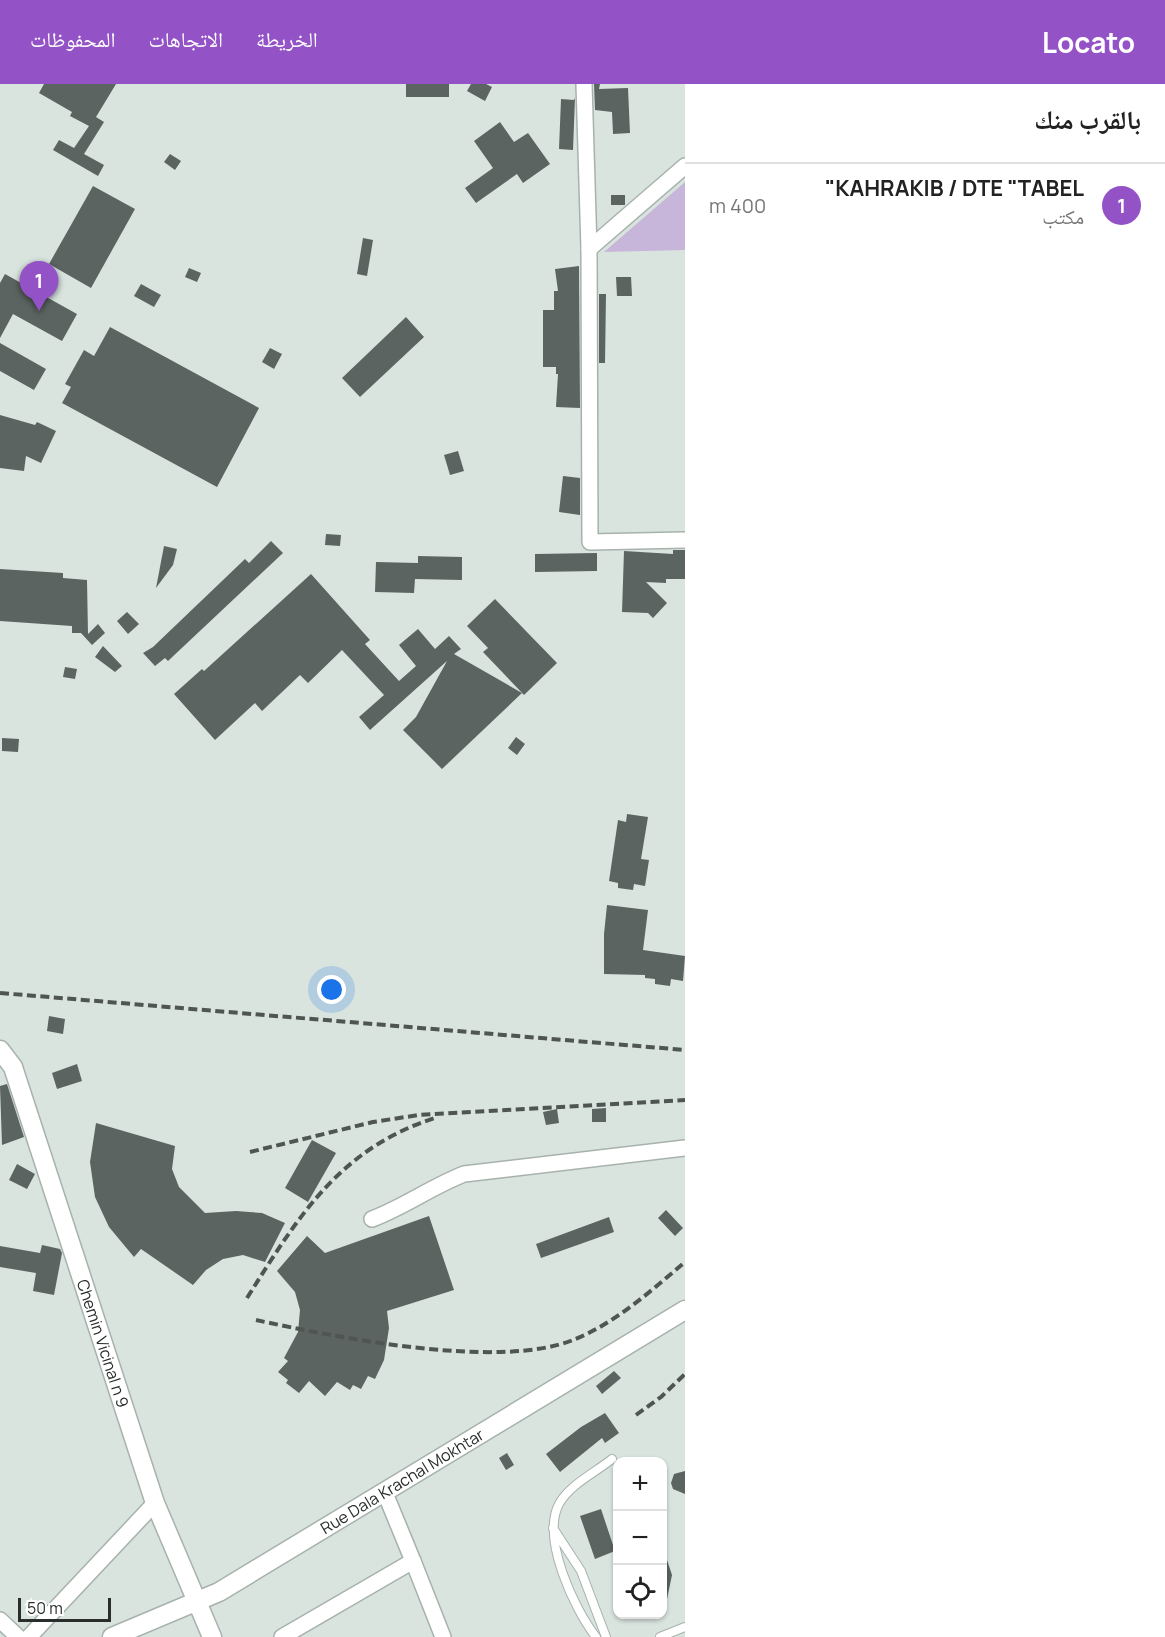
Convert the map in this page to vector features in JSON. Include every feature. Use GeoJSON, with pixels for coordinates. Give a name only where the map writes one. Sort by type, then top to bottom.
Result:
{"type":"FeatureCollection","features":[{"type":"Feature","properties":{"kind":"street"},"geometry":{"type":"LineString","coordinates":[[584,84],[590,249],[590,542],[685,540]]}},
{"type":"Feature","properties":{"kind":"street"},"geometry":{"type":"LineString","coordinates":[[590,249],[685,166]]}},
{"type":"Feature","properties":{"kind":"street","name":"Chemin Vicinal n 9"},"geometry":{"type":"LineString","coordinates":[[0,1050],[8,1059],[16,1078],[155,1503],[212,1637]]}},
{"type":"Feature","properties":{"kind":"street"},"geometry":{"type":"LineString","coordinates":[[372,1219],[395,1211],[436,1185],[464,1174],[685,1148]]}},
{"type":"Feature","properties":{"kind":"street","name":"Rue Dala Krachal Mokhtar"},"geometry":{"type":"LineString","coordinates":[[112,1637],[219,1592],[685,1310]]}},
{"type":"Feature","properties":{"kind":"street"},"geometry":{"type":"LineString","coordinates":[[385,1493],[443,1637]]}},
{"type":"Feature","properties":{"kind":"street"},"geometry":{"type":"LineString","coordinates":[[28,1637],[155,1503]]}},
{"type":"Feature","properties":{"kind":"street"},"geometry":{"type":"LineString","coordinates":[[285,1636],[413,1561]]}},
{"type":"Feature","properties":{"kind":"street"},"geometry":{"type":"LineString","coordinates":[[0,1620],[18,1637]]}},
{"type":"Feature","properties":{"kind":"lane"},"geometry":{"type":"LineString","coordinates":[[596,1637],[585,1624],[556,1555],[553,1528],[560,1503],[567,1493],[612,1459]]}},
{"type":"Feature","properties":{"kind":"lane"},"geometry":{"type":"LineString","coordinates":[[553,1528],[581,1571],[606,1637]]}},
{"type":"Feature","properties":{"kind":"lane"},"geometry":{"type":"LineString","coordinates":[[660,1637],[685,1627]]}},
{"type":"Feature","properties":{"kind":"shaded area"},"geometry":{"type":"Polygon","coordinates":[[[685,182],[685,250],[604,252],[685,182]]]}},
{"type":"Feature","properties":{"kind":"building"},"geometry":{"type":"Polygon","coordinates":[[[44,84],[116,84],[96,117],[104,122],[84,154],[104,165],[98,176],[53,150],[59,140],[74,148],[89,126],[70,116],[72,112],[39,93],[44,84]]]}},
{"type":"Feature","properties":{"kind":"building"},"geometry":{"type":"Polygon","coordinates":[[[406,84],[449,84],[449,97],[406,97],[406,84]]]}},
{"type":"Feature","properties":{"kind":"building"},"geometry":{"type":"Polygon","coordinates":[[[471,84],[486,84],[492,87],[485,101],[467,91],[471,84]]]}},
{"type":"Feature","properties":{"kind":"building"},"geometry":{"type":"Polygon","coordinates":[[[594,84],[600,84],[599,89],[628,88],[630,133],[613,134],[612,112],[595,110],[594,84]]]}},
{"type":"Feature","properties":{"kind":"building"},"geometry":{"type":"Polygon","coordinates":[[[575,98],[573,150],[559,149],[561,99],[574,100],[575,98]]]}},
{"type":"Feature","properties":{"kind":"building"},"geometry":{"type":"Polygon","coordinates":[[[500,122],[514,142],[528,133],[550,164],[523,183],[517,174],[476,203],[465,188],[493,168],[474,141],[500,122]]]}},
{"type":"Feature","properties":{"kind":"building"},"geometry":{"type":"Polygon","coordinates":[[[170,154],[181,161],[175,170],[164,162],[170,154]]]}},
{"type":"Feature","properties":{"kind":"building"},"geometry":{"type":"Polygon","coordinates":[[[93,186],[135,209],[91,288],[49,264],[93,186]]]}},
{"type":"Feature","properties":{"kind":"building"},"geometry":{"type":"Polygon","coordinates":[[[611,195],[625,195],[625,205],[611,205],[611,195]]]}},
{"type":"Feature","properties":{"kind":"building"},"geometry":{"type":"Polygon","coordinates":[[[363,238],[373,240],[367,276],[357,274],[363,238]]]}},
{"type":"Feature","properties":{"kind":"building"},"geometry":{"type":"Polygon","coordinates":[[[579,266],[580,408],[556,407],[558,374],[556,374],[556,367],[543,367],[543,310],[554,310],[554,291],[558,291],[555,269],[579,266]]]}},
{"type":"Feature","properties":{"kind":"building"},"geometry":{"type":"Polygon","coordinates":[[[189,268],[201,273],[197,282],[185,277],[189,268]]]}},
{"type":"Feature","properties":{"kind":"building"},"geometry":{"type":"Polygon","coordinates":[[[5,274],[77,314],[62,341],[13,314],[0,338],[0,283],[5,274]]]}},
{"type":"Feature","properties":{"kind":"building"},"geometry":{"type":"Polygon","coordinates":[[[616,277],[631,277],[632,296],[617,296],[616,277]]]}},
{"type":"Feature","properties":{"kind":"building"},"geometry":{"type":"Polygon","coordinates":[[[141,284],[161,295],[154,307],[134,296],[141,284]]]}},
{"type":"Feature","properties":{"kind":"building"},"geometry":{"type":"Polygon","coordinates":[[[599,294],[606,294],[605,363],[599,363],[599,294]]]}},
{"type":"Feature","properties":{"kind":"building"},"geometry":{"type":"Polygon","coordinates":[[[406,317],[424,337],[360,397],[342,378],[406,317]]]}},
{"type":"Feature","properties":{"kind":"building"},"geometry":{"type":"Polygon","coordinates":[[[110,327],[259,408],[217,487],[62,403],[71,387],[65,384],[84,350],[94,356],[110,327]]]}},
{"type":"Feature","properties":{"kind":"building"},"geometry":{"type":"Polygon","coordinates":[[[0,343],[46,369],[34,390],[0,371],[0,343]]]}},
{"type":"Feature","properties":{"kind":"building"},"geometry":{"type":"Polygon","coordinates":[[[270,348],[282,354],[274,369],[262,362],[270,348]]]}},
{"type":"Feature","properties":{"kind":"building"},"geometry":{"type":"Polygon","coordinates":[[[0,415],[35,425],[37,422],[56,431],[41,463],[26,456],[24,471],[0,468],[0,415]]]}},
{"type":"Feature","properties":{"kind":"building"},"geometry":{"type":"Polygon","coordinates":[[[458,451],[464,471],[450,475],[444,455],[458,451]]]}},
{"type":"Feature","properties":{"kind":"building"},"geometry":{"type":"Polygon","coordinates":[[[563,476],[580,478],[580,515],[559,512],[563,476]]]}},
{"type":"Feature","properties":{"kind":"building"},"geometry":{"type":"Polygon","coordinates":[[[326,534],[341,535],[340,546],[325,545],[326,534]]]}},
{"type":"Feature","properties":{"kind":"building"},"geometry":{"type":"Polygon","coordinates":[[[271,541],[283,553],[168,661],[165,658],[155,666],[143,653],[153,647],[245,559],[249,563],[271,541]]]}},
{"type":"Feature","properties":{"kind":"building"},"geometry":{"type":"Polygon","coordinates":[[[164,546],[177,549],[173,565],[156,588],[164,546]]]}},
{"type":"Feature","properties":{"kind":"building"},"geometry":{"type":"Polygon","coordinates":[[[673,550],[685,550],[685,579],[666,579],[666,583],[646,582],[667,603],[653,618],[648,613],[622,612],[624,551],[673,554],[673,550]]]}},
{"type":"Feature","properties":{"kind":"building"},"geometry":{"type":"Polygon","coordinates":[[[597,553],[597,571],[535,572],[535,554],[597,553]]]}},
{"type":"Feature","properties":{"kind":"building"},"geometry":{"type":"Polygon","coordinates":[[[418,556],[462,557],[462,580],[415,579],[414,593],[375,592],[376,562],[418,563],[418,556]]]}},
{"type":"Feature","properties":{"kind":"building"},"geometry":{"type":"Polygon","coordinates":[[[0,569],[63,573],[63,578],[87,580],[88,634],[98,624],[105,633],[92,645],[81,633],[72,633],[72,626],[0,621],[0,569]]]}},
{"type":"Feature","properties":{"kind":"building"},"geometry":{"type":"Polygon","coordinates":[[[311,574],[370,640],[365,644],[399,681],[416,666],[399,645],[418,629],[435,649],[449,636],[461,649],[454,654],[522,693],[442,769],[403,730],[416,717],[447,661],[370,730],[359,717],[384,695],[342,650],[308,683],[300,675],[262,711],[255,703],[215,740],[174,694],[202,669],[204,671],[311,574]]]}},
{"type":"Feature","properties":{"kind":"building"},"geometry":{"type":"Polygon","coordinates":[[[495,599],[557,663],[524,695],[483,652],[488,648],[467,626],[495,599]]]}},
{"type":"Feature","properties":{"kind":"building"},"geometry":{"type":"Polygon","coordinates":[[[127,612],[139,624],[128,634],[117,621],[127,612]]]}},
{"type":"Feature","properties":{"kind":"building"},"geometry":{"type":"Polygon","coordinates":[[[103,646],[122,666],[115,672],[95,657],[103,646]]]}},
{"type":"Feature","properties":{"kind":"building"},"geometry":{"type":"Polygon","coordinates":[[[65,667],[77,669],[75,679],[63,677],[65,667]]]}},
{"type":"Feature","properties":{"kind":"building"},"geometry":{"type":"Polygon","coordinates":[[[516,737],[525,744],[517,755],[508,748],[516,737]]]}},
{"type":"Feature","properties":{"kind":"building"},"geometry":{"type":"Polygon","coordinates":[[[2,738],[19,739],[18,752],[2,751],[2,738]]]}},
{"type":"Feature","properties":{"kind":"building"},"geometry":{"type":"Polygon","coordinates":[[[627,814],[648,817],[641,859],[649,860],[645,886],[634,884],[633,890],[618,888],[618,883],[609,881],[618,820],[626,822],[627,814]]]}},
{"type":"Feature","properties":{"kind":"building"},"geometry":{"type":"Polygon","coordinates":[[[607,905],[648,910],[643,950],[685,956],[683,981],[671,979],[670,986],[655,984],[655,979],[645,978],[645,975],[604,974],[607,905]]]}},
{"type":"Feature","properties":{"kind":"building"},"geometry":{"type":"Polygon","coordinates":[[[49,1016],[65,1019],[63,1034],[47,1031],[49,1016]]]}},
{"type":"Feature","properties":{"kind":"building"},"geometry":{"type":"Polygon","coordinates":[[[77,1064],[82,1081],[57,1089],[52,1073],[77,1064]]]}},
{"type":"Feature","properties":{"kind":"building"},"geometry":{"type":"Polygon","coordinates":[[[7,1084],[24,1137],[2,1145],[0,1086],[7,1084]]]}},
{"type":"Feature","properties":{"kind":"building"},"geometry":{"type":"Polygon","coordinates":[[[606,1108],[606,1122],[592,1122],[592,1109],[606,1108]]]}},
{"type":"Feature","properties":{"kind":"building"},"geometry":{"type":"Polygon","coordinates":[[[557,1109],[559,1123],[546,1125],[543,1112],[557,1109]]]}},
{"type":"Feature","properties":{"kind":"building"},"geometry":{"type":"Polygon","coordinates":[[[96,1123],[175,1146],[172,1169],[179,1187],[205,1213],[236,1211],[262,1213],[285,1223],[265,1262],[243,1255],[223,1259],[206,1270],[193,1285],[141,1249],[134,1257],[109,1227],[95,1197],[90,1162],[96,1123]]]}},
{"type":"Feature","properties":{"kind":"building"},"geometry":{"type":"Polygon","coordinates":[[[312,1140],[336,1153],[308,1202],[285,1188],[312,1140]]]}},
{"type":"Feature","properties":{"kind":"building"},"geometry":{"type":"Polygon","coordinates":[[[17,1164],[35,1174],[27,1189],[9,1180],[17,1164]]]}},
{"type":"Feature","properties":{"kind":"building"},"geometry":{"type":"Polygon","coordinates":[[[666,1210],[683,1228],[675,1236],[658,1218],[666,1210]]]}},
{"type":"Feature","properties":{"kind":"building"},"geometry":{"type":"Polygon","coordinates":[[[429,1216],[454,1290],[387,1311],[389,1328],[384,1360],[375,1379],[368,1376],[361,1389],[353,1385],[350,1390],[337,1382],[325,1396],[309,1381],[299,1393],[286,1383],[288,1380],[278,1372],[288,1361],[284,1358],[298,1332],[300,1310],[295,1292],[277,1271],[307,1236],[325,1253],[429,1216]]]}},
{"type":"Feature","properties":{"kind":"building"},"geometry":{"type":"Polygon","coordinates":[[[609,1217],[614,1232],[541,1258],[536,1244],[609,1217]]]}},
{"type":"Feature","properties":{"kind":"building"},"geometry":{"type":"Polygon","coordinates":[[[42,1245],[60,1249],[62,1253],[54,1295],[33,1291],[36,1273],[0,1267],[0,1246],[40,1253],[42,1245]]]}},
{"type":"Feature","properties":{"kind":"building"},"geometry":{"type":"Polygon","coordinates":[[[614,1371],[621,1378],[602,1394],[596,1386],[614,1371]]]}},
{"type":"Feature","properties":{"kind":"building"},"geometry":{"type":"Polygon","coordinates":[[[605,1413],[619,1433],[605,1443],[602,1438],[560,1472],[546,1454],[581,1427],[605,1413]]]}},
{"type":"Feature","properties":{"kind":"building"},"geometry":{"type":"Polygon","coordinates":[[[507,1453],[514,1465],[506,1470],[499,1458],[507,1453]]]}},
{"type":"Feature","properties":{"kind":"building"},"geometry":{"type":"Polygon","coordinates":[[[685,1471],[685,1494],[673,1489],[671,1483],[674,1474],[685,1471]]]}},
{"type":"Feature","properties":{"kind":"building"},"geometry":{"type":"Polygon","coordinates":[[[601,1509],[613,1545],[613,1552],[595,1559],[580,1516],[601,1509]]]}},
{"type":"Feature","properties":{"kind":"building"},"geometry":{"type":"Polygon","coordinates":[[[667,1560],[672,1575],[667,1599],[667,1560]]]}},
{"type":"Feature","properties":{"kind":"railway"},"geometry":{"type":"LineString","coordinates":[[0,993],[685,1050]]}},
{"type":"Feature","properties":{"kind":"railway"},"geometry":{"type":"LineString","coordinates":[[250,1152],[373,1122],[419,1115],[685,1100]]}},
{"type":"Feature","properties":{"kind":"railway"},"geometry":{"type":"LineString","coordinates":[[247,1298],[304,1213],[348,1166],[374,1147],[404,1130],[438,1117]]}},
{"type":"Feature","properties":{"kind":"railway"},"geometry":{"type":"LineString","coordinates":[[256,1320],[328,1335],[416,1348],[503,1352],[541,1348],[573,1340],[603,1325],[632,1306],[685,1262]]}},
{"type":"Feature","properties":{"kind":"railway"},"geometry":{"type":"LineString","coordinates":[[636,1415],[661,1397],[685,1374]]}},
{"type":"Feature","properties":{"kind":"place","name":"KAHRAKIB / DTE \"TABEL\""},"geometry":{"type":"Point","coordinates":[39,311]}}]}
